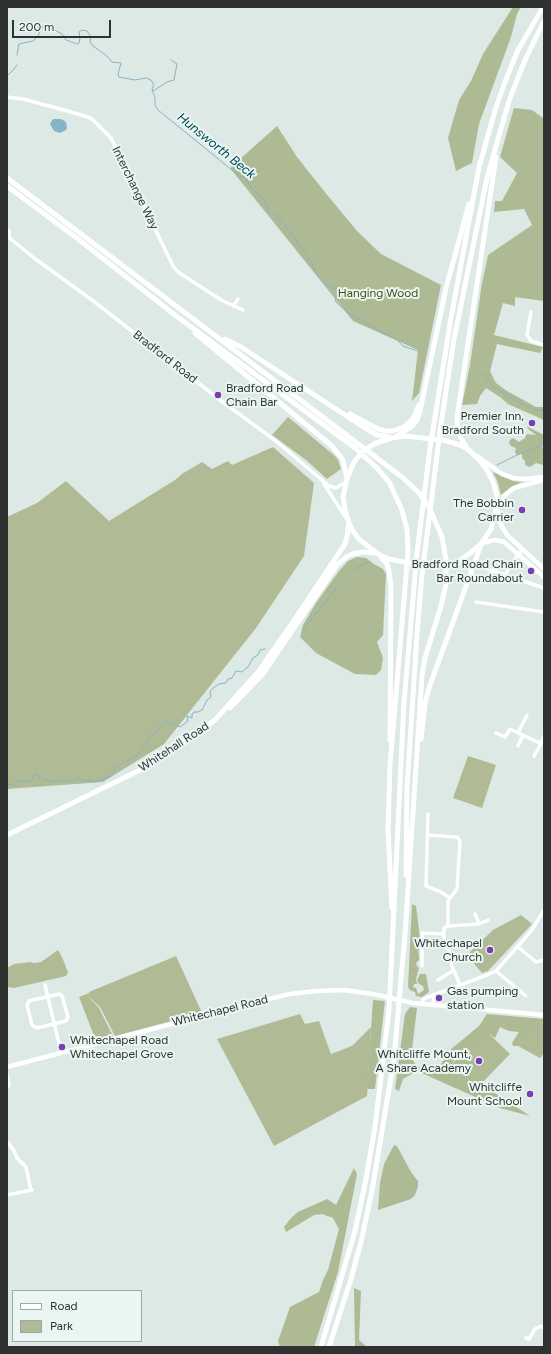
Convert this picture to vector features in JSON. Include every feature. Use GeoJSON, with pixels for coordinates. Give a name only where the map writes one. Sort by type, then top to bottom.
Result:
{"type":"FeatureCollection","features":[{"type":"Feature","properties":{"kind":"highway"},"geometry":{"type":"LineString","coordinates":[[481,544],[464,558],[454,563],[438,565],[400,562],[389,559],[378,554],[359,539],[348,521],[343,501],[347,480],[354,462],[363,452],[376,443],[394,437],[411,427],[417,420],[426,385],[446,288],[493,115],[517,52],[543,7]]}},
{"type":"Feature","properties":{"kind":"highway"},"geometry":{"type":"LineString","coordinates":[[404,934],[407,788],[417,634],[424,554],[454,339],[487,178],[502,125],[524,60],[544,21]]}},
{"type":"Feature","properties":{"kind":"highway"},"geometry":{"type":"LineString","coordinates":[[469,450],[459,435],[457,417],[486,219],[502,125]]}},
{"type":"Feature","properties":{"kind":"highway"},"geometry":{"type":"LineString","coordinates":[[321,1347],[355,1231],[375,1127],[389,1010],[404,702],[417,553],[430,448],[451,318],[480,162]]}},
{"type":"Feature","properties":{"kind":"highway"},"geometry":{"type":"LineString","coordinates":[[7,178],[211,332],[357,446],[389,482],[399,502],[405,520],[408,552],[390,765]]}},
{"type":"Feature","properties":{"kind":"highway"},"geometry":{"type":"LineString","coordinates":[[7,186],[78,239],[175,315],[357,446],[375,456],[412,486],[429,506],[438,525],[444,545],[446,560],[446,584],[425,658],[418,731],[394,1058],[373,1185],[362,1238],[351,1279],[329,1347]]}},
{"type":"Feature","properties":{"kind":"highway"},"geometry":{"type":"LineString","coordinates":[[175,315],[203,341],[332,446],[343,460],[347,480]]}},
{"type":"Feature","properties":{"kind":"highway"},"geometry":{"type":"LineString","coordinates":[[211,332],[241,347],[372,432],[380,436],[416,437],[443,440],[456,444],[469,450],[475,455],[485,466],[492,478],[496,492],[497,506],[491,529],[481,544],[430,685],[425,703],[416,773]]}},
{"type":"Feature","properties":{"kind":"highway"},"geometry":{"type":"LineString","coordinates":[[329,404],[378,429],[393,431],[404,427],[413,419],[426,385]]}},
{"type":"Feature","properties":{"kind":"highway","name":"Whitehall Road"},"geometry":{"type":"LineString","coordinates":[[7,835],[145,767],[170,752],[216,720],[259,671],[345,544],[348,521]]}},
{"type":"Feature","properties":{"kind":"highway"},"geometry":{"type":"LineString","coordinates":[[216,720],[235,704],[262,675],[333,570],[342,560],[356,553],[378,554]]}},
{"type":"Feature","properties":{"kind":"highway"},"geometry":{"type":"LineString","coordinates":[[378,554],[388,568],[391,583],[389,708],[390,765],[388,830],[393,943]]}},
{"type":"Feature","properties":{"kind":"main road"},"geometry":{"type":"LineString","coordinates":[[475,455],[502,474],[514,478],[526,479],[544,477]]}},
{"type":"Feature","properties":{"kind":"main road"},"geometry":{"type":"LineString","coordinates":[[544,480],[514,488],[504,495],[497,506],[502,528],[520,552],[544,577]]}},
{"type":"Feature","properties":{"kind":"main road"},"geometry":{"type":"LineString","coordinates":[[481,544],[492,540],[501,541],[544,569]]}},
{"type":"Feature","properties":{"kind":"main road","name":"Whitechapel Road"},"geometry":{"type":"LineString","coordinates":[[7,1067],[244,1004],[290,994],[316,991],[344,990],[413,1003],[544,1015]]}},
{"type":"Feature","properties":{"kind":"street","name":"Interchange Way"},"geometry":{"type":"LineString","coordinates":[[7,97],[38,103],[92,119],[111,138],[173,266],[178,272],[221,300],[243,310]]}},
{"type":"Feature","properties":{"kind":"street"},"geometry":{"type":"LineString","coordinates":[[7,228],[9,231],[8,236]]}},
{"type":"Feature","properties":{"kind":"street","name":"Bradford Road"},"geometry":{"type":"LineString","coordinates":[[8,236],[34,258],[92,300],[225,403],[276,440],[329,486],[333,488],[339,487],[347,480]]}},
{"type":"Feature","properties":{"kind":"street"},"geometry":{"type":"LineString","coordinates":[[233,306],[238,299]]}},
{"type":"Feature","properties":{"kind":"street"},"geometry":{"type":"LineString","coordinates":[[531,312],[527,335],[531,341],[544,345]]}},
{"type":"Feature","properties":{"kind":"street","name":"Bradford Road"},"geometry":{"type":"LineString","coordinates":[[321,480],[348,521]]}},
{"type":"Feature","properties":{"kind":"street"},"geometry":{"type":"LineString","coordinates":[[506,575],[509,566],[520,552]]}},
{"type":"Feature","properties":{"kind":"street"},"geometry":{"type":"LineString","coordinates":[[486,568],[544,588]]}},
{"type":"Feature","properties":{"kind":"street"},"geometry":{"type":"LineString","coordinates":[[476,602],[544,612]]}},
{"type":"Feature","properties":{"kind":"street"},"geometry":{"type":"LineString","coordinates":[[518,733],[527,715]]}},
{"type":"Feature","properties":{"kind":"street"},"geometry":{"type":"LineString","coordinates":[[496,733],[505,737],[510,729],[537,742],[543,742]]}},
{"type":"Feature","properties":{"kind":"street"},"geometry":{"type":"LineString","coordinates":[[518,746],[523,735]]}},
{"type":"Feature","properties":{"kind":"street"},"geometry":{"type":"LineString","coordinates":[[534,756],[543,742],[544,736]]}},
{"type":"Feature","properties":{"kind":"street"},"geometry":{"type":"LineString","coordinates":[[428,814],[426,886],[450,898]]}},
{"type":"Feature","properties":{"kind":"street"},"geometry":{"type":"LineString","coordinates":[[427,835],[457,837],[460,841],[457,889],[447,904],[448,926]]}},
{"type":"Feature","properties":{"kind":"street"},"geometry":{"type":"LineString","coordinates":[[422,1004],[423,1000],[434,994],[496,971],[532,930],[544,910]]}},
{"type":"Feature","properties":{"kind":"street"},"geometry":{"type":"LineString","coordinates":[[475,914],[479,924]]}},
{"type":"Feature","properties":{"kind":"street"},"geometry":{"type":"LineString","coordinates":[[460,985],[449,951],[444,944],[444,928],[448,926],[479,924],[488,920]]}},
{"type":"Feature","properties":{"kind":"street"},"geometry":{"type":"LineString","coordinates":[[422,966],[422,933],[444,934]]}},
{"type":"Feature","properties":{"kind":"street"},"geometry":{"type":"LineString","coordinates":[[518,947],[536,962],[544,960]]}},
{"type":"Feature","properties":{"kind":"street"},"geometry":{"type":"LineString","coordinates":[[438,980],[454,970]]}},
{"type":"Feature","properties":{"kind":"street"},"geometry":{"type":"LineString","coordinates":[[496,971],[526,996]]}},
{"type":"Feature","properties":{"kind":"street"},"geometry":{"type":"LineString","coordinates":[[45,985],[61,1052]]}},
{"type":"Feature","properties":{"kind":"street"},"geometry":{"type":"LineString","coordinates":[[59,994],[62,996],[68,1017],[66,1021],[54,1024],[37,1028],[32,1025],[27,1005],[30,1001],[59,994]]}},
{"type":"Feature","properties":{"kind":"street"},"geometry":{"type":"LineString","coordinates":[[433,1005],[434,994]]}},
{"type":"Feature","properties":{"kind":"street"},"geometry":{"type":"LineString","coordinates":[[7,1075],[9,1085],[7,1088]]}},
{"type":"Feature","properties":{"kind":"street"},"geometry":{"type":"LineString","coordinates":[[7,1142],[13,1149],[17,1158],[26,1167],[32,1190],[7,1195]]}},
{"type":"Feature","properties":{"kind":"street"},"geometry":{"type":"LineString","coordinates":[[528,1340],[535,1329],[541,1326],[544,1328]]}},
{"type":"Feature","properties":{"kind":"green space"},"geometry":{"type":"Polygon","coordinates":[[[513,7],[521,7],[517,14],[511,37],[479,124],[472,163],[456,171],[448,138],[459,100],[471,81],[483,54],[513,7]]]}},
{"type":"Feature","properties":{"kind":"green space"},"geometry":{"type":"Polygon","coordinates":[[[514,108],[532,110],[543,118],[544,121],[544,301],[515,297],[515,306],[503,303],[494,335],[543,347],[540,353],[497,344],[490,371],[496,383],[507,391],[536,407],[544,407],[544,420],[508,404],[486,388],[480,396],[477,404],[462,405],[488,255],[532,225],[524,209],[494,212],[495,201],[502,201],[517,173],[500,157],[514,108]]]}},
{"type":"Feature","properties":{"kind":"green space","name":"Hanging Wood"},"geometry":{"type":"Polygon","coordinates":[[[277,126],[297,157],[357,231],[381,254],[441,285],[419,393],[412,401],[418,350],[353,321],[230,168],[277,126]]]}},
{"type":"Feature","properties":{"kind":"green space"},"geometry":{"type":"Polygon","coordinates":[[[288,417],[335,456],[341,469],[327,479],[306,460],[272,435],[288,417]]]}},
{"type":"Feature","properties":{"kind":"green space"},"geometry":{"type":"Polygon","coordinates":[[[528,427],[544,435],[544,442],[542,445],[544,453],[543,465],[536,463],[530,467],[525,465],[522,454],[517,455],[515,452],[516,448],[511,446],[509,443],[513,438],[519,442],[525,438],[526,439],[525,437],[527,434],[536,435],[527,428],[528,427]]]}},
{"type":"Feature","properties":{"kind":"green space"},"geometry":{"type":"Polygon","coordinates":[[[273,447],[314,483],[304,556],[256,628],[164,744],[103,782],[7,789],[7,517],[37,503],[66,481],[109,521],[202,462],[212,469],[228,461],[232,465],[273,447]]]}},
{"type":"Feature","properties":{"kind":"green space"},"geometry":{"type":"Polygon","coordinates":[[[493,472],[513,481],[522,482],[511,487],[501,495],[493,472]]]}},
{"type":"Feature","properties":{"kind":"green space"},"geometry":{"type":"Polygon","coordinates":[[[357,557],[366,558],[383,569],[386,574],[383,635],[377,642],[383,658],[381,670],[376,675],[355,674],[316,653],[300,637],[303,625],[316,603],[339,571],[348,561],[357,557]]]}},
{"type":"Feature","properties":{"kind":"green space"},"geometry":{"type":"Polygon","coordinates":[[[468,756],[496,765],[482,808],[453,798],[468,756]]]}},
{"type":"Feature","properties":{"kind":"green space"},"geometry":{"type":"Polygon","coordinates":[[[412,904],[416,906],[421,946],[418,951],[419,960],[416,963],[419,968],[416,979],[417,984],[414,984],[413,987],[416,988],[418,994],[424,990],[423,986],[419,984],[417,980],[420,974],[426,974],[429,992],[422,997],[416,996],[415,992],[410,990],[408,987],[412,904]]]}},
{"type":"Feature","properties":{"kind":"green space"},"geometry":{"type":"Polygon","coordinates":[[[521,915],[532,924],[488,971],[482,973],[469,956],[470,952],[493,930],[521,915]]]}},
{"type":"Feature","properties":{"kind":"green space"},"geometry":{"type":"Polygon","coordinates":[[[58,950],[68,972],[66,976],[14,988],[8,987],[7,968],[14,964],[41,962],[58,950]]]}},
{"type":"Feature","properties":{"kind":"green space"},"geometry":{"type":"Polygon","coordinates":[[[176,956],[202,1013],[115,1036],[100,1007],[88,996],[99,1008],[113,1036],[96,1041],[79,997],[176,956]]]}},
{"type":"Feature","properties":{"kind":"green space"},"geometry":{"type":"Polygon","coordinates":[[[373,1000],[385,1001],[375,1089],[367,1089],[373,1000]]]}},
{"type":"Feature","properties":{"kind":"green space"},"geometry":{"type":"Polygon","coordinates":[[[410,1007],[417,1008],[411,1058],[416,1065],[430,1073],[439,1070],[442,1062],[447,1058],[450,1050],[479,1026],[487,1014],[544,1019],[544,1023],[540,1022],[518,1046],[513,1046],[512,1043],[519,1032],[509,1031],[500,1027],[495,1038],[485,1031],[461,1055],[456,1057],[452,1064],[468,1079],[470,1085],[477,1088],[481,1084],[530,1116],[500,1108],[417,1071],[403,1079],[399,1091],[395,1089],[405,1014],[410,1007]]]}},
{"type":"Feature","properties":{"kind":"green space"},"geometry":{"type":"Polygon","coordinates":[[[300,1014],[305,1024],[319,1021],[331,1054],[352,1046],[371,1027],[367,1096],[274,1146],[217,1039],[300,1014]]]}},
{"type":"Feature","properties":{"kind":"green space"},"geometry":{"type":"Polygon","coordinates":[[[540,1021],[544,1024],[544,1053],[540,1058],[518,1046],[540,1021]]]}},
{"type":"Feature","properties":{"kind":"green space"},"geometry":{"type":"Polygon","coordinates":[[[485,1030],[510,1054],[477,1088],[452,1064],[485,1030]]]}},
{"type":"Feature","properties":{"kind":"green space"},"geometry":{"type":"Polygon","coordinates":[[[394,1145],[397,1146],[411,1172],[418,1181],[418,1186],[415,1195],[411,1199],[378,1210],[380,1183],[384,1164],[394,1145]]]}},
{"type":"Feature","properties":{"kind":"green space"},"geometry":{"type":"Polygon","coordinates":[[[354,1168],[357,1174],[338,1272],[314,1347],[280,1347],[278,1341],[290,1307],[319,1292],[328,1270],[339,1229],[333,1218],[322,1214],[314,1215],[286,1232],[284,1227],[298,1212],[327,1199],[336,1205],[354,1168]]]}},
{"type":"Feature","properties":{"kind":"green space"},"geometry":{"type":"Polygon","coordinates":[[[354,1288],[361,1291],[359,1340],[367,1347],[355,1347],[354,1288]]]}},
{"type":"Feature","properties":{"kind":"water"},"geometry":{"type":"Polygon","coordinates":[[[53,119],[61,119],[66,122],[66,130],[60,133],[54,131],[50,124],[53,119]]]}},
{"type":"Feature","properties":{"kind":"waterway","name":"Hunsworth Beck"},"geometry":{"type":"LineString","coordinates":[[17,55],[19,44],[33,41],[38,36],[42,27],[51,28],[62,34],[66,40],[77,44],[79,43],[80,38],[79,32],[82,30],[87,31],[91,37],[90,42],[93,46],[107,56],[112,62],[121,63],[118,74],[119,77],[135,80],[146,78],[151,80],[154,85],[152,89],[155,98],[155,105],[158,110],[238,175],[245,178],[250,186],[265,201],[268,211],[278,217],[296,240],[309,259],[317,275],[324,283],[338,291],[335,300],[337,303],[347,312],[383,333],[395,338],[403,346],[418,351]]}},
{"type":"Feature","properties":{"kind":"waterway"},"geometry":{"type":"LineString","coordinates":[[153,91],[167,82],[174,80],[177,64],[171,60]]}},
{"type":"Feature","properties":{"kind":"waterway","name":"Hunsworth Beck"},"geometry":{"type":"LineString","coordinates":[[7,76],[17,65]]}},
{"type":"Feature","properties":{"kind":"waterway","name":"Hunsworth Beck"},"geometry":{"type":"LineString","coordinates":[[479,374],[485,376],[494,387],[518,402],[534,409],[544,411]]}},
{"type":"Feature","properties":{"kind":"waterway"},"geometry":{"type":"LineString","coordinates":[[497,465],[544,444]]}},
{"type":"Feature","properties":{"kind":"waterway"},"geometry":{"type":"LineString","coordinates":[[304,629],[354,569],[369,562]]}},
{"type":"Feature","properties":{"kind":"waterway"},"geometry":{"type":"LineString","coordinates":[[7,784],[13,785],[20,780],[26,782],[31,781],[35,774],[45,780],[56,782],[60,780],[69,781],[79,779],[95,782],[111,776],[116,767],[139,754],[150,736],[157,732],[163,722],[170,722],[180,727],[188,721],[187,716],[192,718],[192,714],[194,712],[202,710],[207,700],[211,697],[210,692],[212,689],[219,684],[226,683],[228,679],[232,678],[236,671],[242,672],[248,667],[253,658],[258,655],[260,650],[265,649]]}},
{"type":"Feature","properties":{"kind":"place","name":"Bradford Road Chain Bar"},"geometry":{"type":"Point","coordinates":[218,395]}},
{"type":"Feature","properties":{"kind":"place","name":"Premier Inn, Bradford South"},"geometry":{"type":"Point","coordinates":[532,423]}},
{"type":"Feature","properties":{"kind":"place","name":"The Bobbin Carrier"},"geometry":{"type":"Point","coordinates":[522,510]}},
{"type":"Feature","properties":{"kind":"place","name":"Bradford Road Chain Bar Roundabout"},"geometry":{"type":"Point","coordinates":[531,571]}},
{"type":"Feature","properties":{"kind":"place","name":"Whitechapel Church"},"geometry":{"type":"Point","coordinates":[490,950]}},
{"type":"Feature","properties":{"kind":"place","name":"Gas pumping station"},"geometry":{"type":"Point","coordinates":[439,998]}},
{"type":"Feature","properties":{"kind":"place","name":"Whitechapel Road Whitechapel Grove"},"geometry":{"type":"Point","coordinates":[62,1047]}},
{"type":"Feature","properties":{"kind":"place","name":"Whitcliffe Mount, A Share Academy"},"geometry":{"type":"Point","coordinates":[479,1061]}},
{"type":"Feature","properties":{"kind":"place","name":"Whitcliffe Mount School"},"geometry":{"type":"Point","coordinates":[530,1094]}}]}
